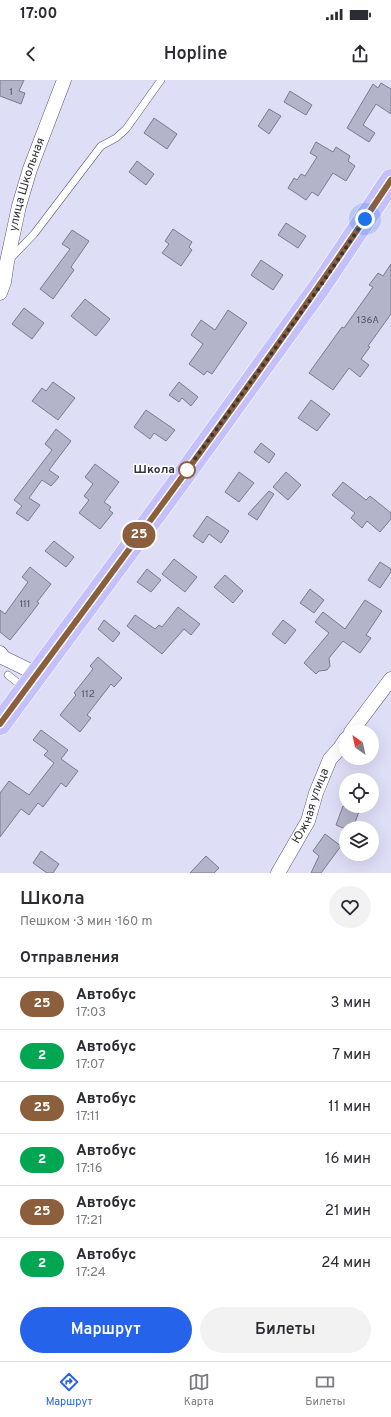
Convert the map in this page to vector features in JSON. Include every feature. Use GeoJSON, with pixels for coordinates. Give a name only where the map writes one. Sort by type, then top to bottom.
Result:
{"type":"FeatureCollection","features":[{"type":"Feature","properties":{"kind":"main road"},"geometry":{"type":"LineString","coordinates":[[0,724],[178,483],[321,285],[391,180]]}},
{"type":"Feature","properties":{"kind":"street","name":"улица Школьная"},"geometry":{"type":"LineString","coordinates":[[0,292],[4,282],[19,206],[30,169],[64,80]]}},
{"type":"Feature","properties":{"kind":"street"},"geometry":{"type":"LineString","coordinates":[[0,654],[31,682]]}},
{"type":"Feature","properties":{"kind":"street","name":"Южная улица"},"geometry":{"type":"LineString","coordinates":[[357,725],[391,679]]}},
{"type":"Feature","properties":{"kind":"street","name":"Южная улица"},"geometry":{"type":"LineString","coordinates":[[278,873],[308,821],[316,793],[330,759],[339,749]]}},
{"type":"Feature","properties":{"kind":"lane"},"geometry":{"type":"LineString","coordinates":[[7,262],[34,234],[101,146],[116,138],[126,129],[161,80]]}},
{"type":"Feature","properties":{"kind":"lane"},"geometry":{"type":"LineString","coordinates":[[8,675],[31,682]]}},
{"type":"Feature","properties":{"kind":"building"},"geometry":{"type":"Polygon","coordinates":[[[0,80],[24,80],[19,91],[25,93],[21,104],[0,96],[0,80]]]}},
{"type":"Feature","properties":{"kind":"building"},"geometry":{"type":"Polygon","coordinates":[[[381,83],[391,89],[391,114],[376,104],[363,125],[375,133],[369,142],[347,128],[373,84],[378,88],[381,83]]]}},
{"type":"Feature","properties":{"kind":"building"},"geometry":{"type":"Polygon","coordinates":[[[290,91],[312,105],[306,115],[284,102],[290,91]]]}},
{"type":"Feature","properties":{"kind":"building"},"geometry":{"type":"Polygon","coordinates":[[[269,109],[281,116],[269,134],[258,126],[269,109]]]}},
{"type":"Feature","properties":{"kind":"building"},"geometry":{"type":"Polygon","coordinates":[[[154,118],[177,134],[167,149],[144,133],[154,118]]]}},
{"type":"Feature","properties":{"kind":"building"},"geometry":{"type":"Polygon","coordinates":[[[316,142],[333,152],[336,147],[350,156],[348,161],[355,166],[346,181],[333,173],[318,196],[312,192],[306,200],[288,188],[294,178],[297,180],[301,174],[305,176],[317,157],[310,153],[316,142]]]}},
{"type":"Feature","properties":{"kind":"building"},"geometry":{"type":"Polygon","coordinates":[[[137,161],[154,174],[146,185],[129,172],[137,161]]]}},
{"type":"Feature","properties":{"kind":"building"},"geometry":{"type":"Polygon","coordinates":[[[286,223],[306,236],[298,248],[278,235],[286,223]]]}},
{"type":"Feature","properties":{"kind":"building"},"geometry":{"type":"Polygon","coordinates":[[[173,229],[192,242],[189,247],[192,250],[181,266],[162,253],[169,244],[165,241],[173,229]]]}},
{"type":"Feature","properties":{"kind":"building"},"geometry":{"type":"Polygon","coordinates":[[[72,230],[89,241],[71,267],[74,270],[53,299],[40,289],[70,249],[62,244],[72,230]]]}},
{"type":"Feature","properties":{"kind":"building"},"geometry":{"type":"Polygon","coordinates":[[[261,260],[283,275],[273,290],[251,275],[261,260]]]}},
{"type":"Feature","properties":{"kind":"building"},"geometry":{"type":"Polygon","coordinates":[[[391,264],[391,314],[368,346],[370,347],[361,359],[369,365],[360,377],[349,368],[333,390],[309,373],[342,327],[344,328],[373,287],[369,285],[378,273],[383,276],[391,264]]]}},
{"type":"Feature","properties":{"kind":"building"},"geometry":{"type":"Polygon","coordinates":[[[85,299],[110,319],[96,336],[71,316],[85,299]]]}},
{"type":"Feature","properties":{"kind":"building"},"geometry":{"type":"Polygon","coordinates":[[[24,308],[44,323],[32,339],[12,324],[24,308]]]}},
{"type":"Feature","properties":{"kind":"building"},"geometry":{"type":"Polygon","coordinates":[[[228,310],[247,323],[212,374],[207,371],[204,375],[189,364],[203,344],[191,335],[201,320],[215,330],[228,310]]]}},
{"type":"Feature","properties":{"kind":"building"},"geometry":{"type":"Polygon","coordinates":[[[53,382],[75,398],[58,420],[32,401],[42,388],[46,391],[53,382]]]}},
{"type":"Feature","properties":{"kind":"building"},"geometry":{"type":"Polygon","coordinates":[[[179,382],[198,397],[191,406],[182,398],[179,402],[169,395],[179,382]]]}},
{"type":"Feature","properties":{"kind":"building"},"geometry":{"type":"Polygon","coordinates":[[[311,400],[330,414],[317,431],[298,418],[311,400]]]}},
{"type":"Feature","properties":{"kind":"building"},"geometry":{"type":"Polygon","coordinates":[[[146,410],[175,430],[166,441],[154,433],[150,439],[134,427],[146,410]]]}},
{"type":"Feature","properties":{"kind":"building"},"geometry":{"type":"Polygon","coordinates":[[[56,429],[71,441],[49,470],[59,477],[51,486],[42,480],[29,498],[40,505],[28,521],[16,513],[22,506],[14,500],[52,450],[45,444],[56,429]]]}},
{"type":"Feature","properties":{"kind":"building"},"geometry":{"type":"Polygon","coordinates":[[[261,443],[275,454],[269,463],[254,452],[261,443]]]}},
{"type":"Feature","properties":{"kind":"building"},"geometry":{"type":"Polygon","coordinates":[[[95,464],[119,482],[104,502],[111,507],[109,510],[113,513],[100,529],[79,513],[89,500],[84,496],[93,484],[85,477],[95,464]]]}},
{"type":"Feature","properties":{"kind":"building"},"geometry":{"type":"Polygon","coordinates":[[[239,472],[254,483],[239,502],[225,492],[239,472]]]}},
{"type":"Feature","properties":{"kind":"building"},"geometry":{"type":"Polygon","coordinates":[[[286,472],[301,485],[288,500],[273,487],[286,472]]]}},
{"type":"Feature","properties":{"kind":"building"},"geometry":{"type":"Polygon","coordinates":[[[343,482],[366,500],[370,496],[391,513],[391,519],[380,532],[367,521],[362,528],[351,518],[355,513],[332,495],[343,482]]]}},
{"type":"Feature","properties":{"kind":"building"},"geometry":{"type":"Polygon","coordinates":[[[269,491],[274,494],[257,520],[248,514],[269,491]]]}},
{"type":"Feature","properties":{"kind":"building"},"geometry":{"type":"Polygon","coordinates":[[[207,516],[229,531],[221,543],[209,534],[203,543],[193,536],[207,516]]]}},
{"type":"Feature","properties":{"kind":"building"},"geometry":{"type":"Polygon","coordinates":[[[54,541],[74,557],[66,567],[45,551],[54,541]]]}},
{"type":"Feature","properties":{"kind":"building"},"geometry":{"type":"Polygon","coordinates":[[[174,559],[197,577],[185,592],[162,574],[174,559]]]}},
{"type":"Feature","properties":{"kind":"building"},"geometry":{"type":"Polygon","coordinates":[[[380,562],[391,569],[391,572],[380,588],[368,580],[380,562]]]}},
{"type":"Feature","properties":{"kind":"building"},"geometry":{"type":"Polygon","coordinates":[[[30,567],[51,584],[37,602],[39,603],[10,640],[0,632],[0,610],[5,614],[28,582],[22,577],[30,567]]]}},
{"type":"Feature","properties":{"kind":"building"},"geometry":{"type":"Polygon","coordinates":[[[147,569],[161,580],[151,592],[137,582],[147,569]]]}},
{"type":"Feature","properties":{"kind":"building"},"geometry":{"type":"Polygon","coordinates":[[[225,575],[243,591],[233,603],[214,587],[225,575]]]}},
{"type":"Feature","properties":{"kind":"building"},"geometry":{"type":"Polygon","coordinates":[[[310,589],[324,600],[314,613],[300,603],[310,589]]]}},
{"type":"Feature","properties":{"kind":"building"},"geometry":{"type":"Polygon","coordinates":[[[365,600],[382,611],[366,635],[371,638],[360,653],[343,641],[329,658],[330,666],[327,670],[319,671],[316,674],[304,663],[329,633],[315,622],[323,612],[345,629],[365,600]]]}},
{"type":"Feature","properties":{"kind":"building"},"geometry":{"type":"Polygon","coordinates":[[[178,607],[200,624],[191,635],[184,629],[162,654],[127,626],[135,615],[155,629],[159,625],[162,627],[178,607]]]}},
{"type":"Feature","properties":{"kind":"building"},"geometry":{"type":"Polygon","coordinates":[[[104,620],[120,633],[113,642],[98,629],[104,620]]]}},
{"type":"Feature","properties":{"kind":"building"},"geometry":{"type":"Polygon","coordinates":[[[283,620],[296,630],[285,644],[272,634],[283,620]]]}},
{"type":"Feature","properties":{"kind":"building"},"geometry":{"type":"Polygon","coordinates":[[[98,657],[122,678],[114,687],[111,684],[87,715],[91,718],[80,732],[60,715],[76,695],[74,693],[93,669],[90,666],[98,657]]]}},
{"type":"Feature","properties":{"kind":"building"},"geometry":{"type":"Polygon","coordinates":[[[41,730],[68,750],[61,759],[78,771],[66,787],[61,783],[43,807],[38,803],[29,815],[21,809],[0,837],[0,793],[9,781],[29,795],[54,763],[44,755],[48,751],[33,740],[41,730]]]}},
{"type":"Feature","properties":{"kind":"building"},"geometry":{"type":"Polygon","coordinates":[[[340,813],[358,813],[356,821],[339,821],[339,826],[336,825],[340,813]]]}},
{"type":"Feature","properties":{"kind":"building"},"geometry":{"type":"Polygon","coordinates":[[[325,834],[339,844],[339,849],[321,873],[311,873],[319,856],[313,851],[325,834]]]}},
{"type":"Feature","properties":{"kind":"building"},"geometry":{"type":"Polygon","coordinates":[[[41,851],[59,864],[53,873],[47,873],[33,863],[41,851]]]}},
{"type":"Feature","properties":{"kind":"building"},"geometry":{"type":"Polygon","coordinates":[[[206,856],[219,868],[214,873],[190,873],[206,856]]]}},
{"type":"Feature","properties":{"kind":"bus line","name":"25"},"geometry":{"type":"LineString","coordinates":[[0,724],[178,483],[321,285],[391,180]]}},
{"type":"Feature","properties":{"kind":"place","name":"Школа"},"geometry":{"type":"Point","coordinates":[187,470]}},
{"type":"Feature","properties":{"kind":"route"},"geometry":{"type":"LineString","coordinates":[[187,470],[321,285],[365,219]]}}]}
